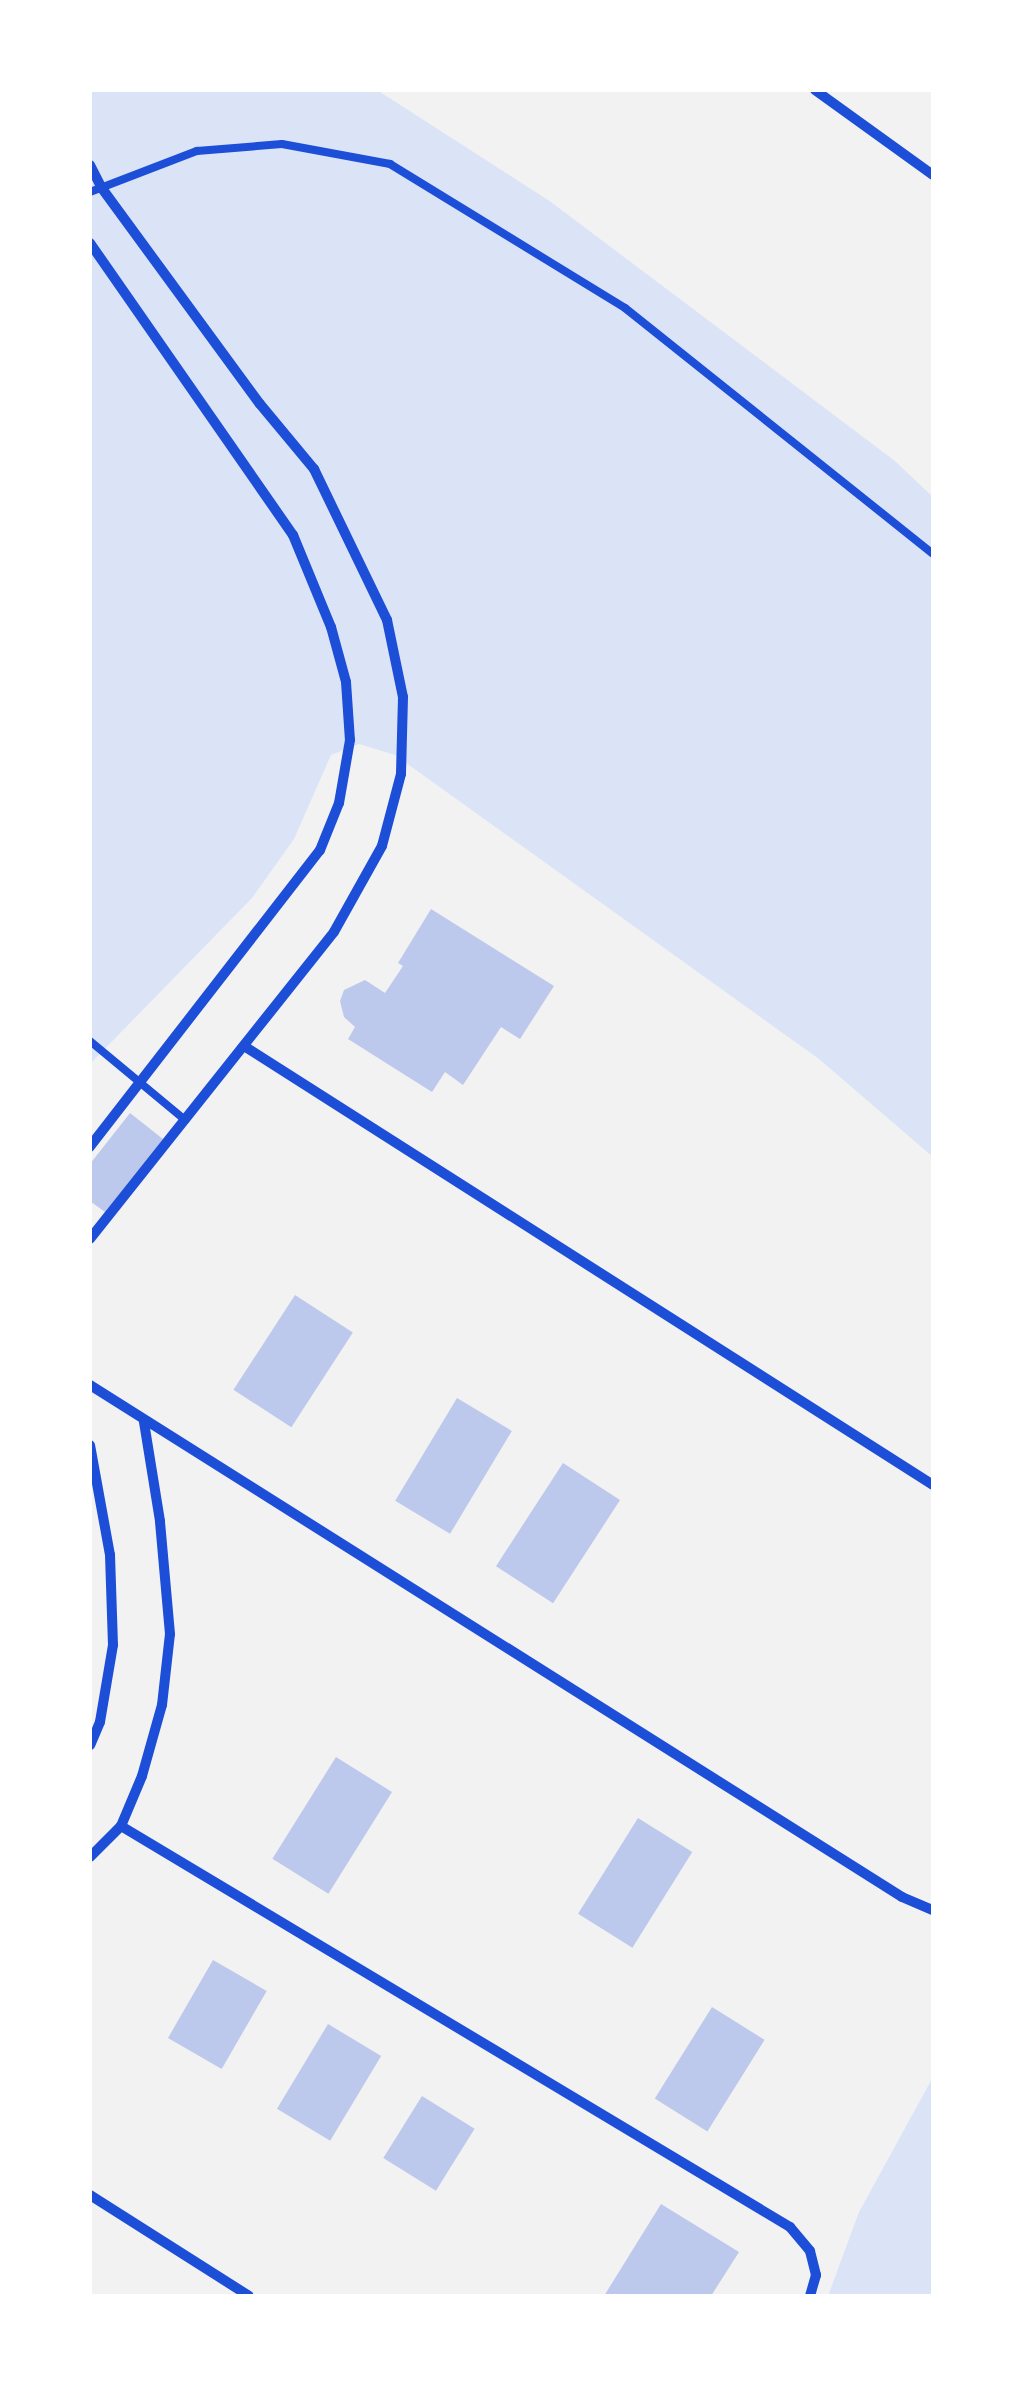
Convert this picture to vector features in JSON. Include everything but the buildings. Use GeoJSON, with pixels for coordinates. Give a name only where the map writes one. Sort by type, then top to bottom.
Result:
{"type":"FeatureCollection","features":[{"type":"Feature","properties":{"kind":"street"},"geometry":{"type":"LineString","coordinates":[[815,90],[933,174]]}},
{"type":"Feature","properties":{"kind":"street"},"geometry":{"type":"LineString","coordinates":[[90,165],[96,189],[314,469],[387,620],[403,697],[401,774],[382,846],[334,932],[90,1239]]}},
{"type":"Feature","properties":{"kind":"street"},"geometry":{"type":"LineString","coordinates":[[90,243],[293,535],[336,645],[346,682],[350,740],[339,803],[320,850],[90,1147]]}},
{"type":"Feature","properties":{"kind":"street"},"geometry":{"type":"LineString","coordinates":[[244,1046],[933,1485]]}},
{"type":"Feature","properties":{"kind":"street"},"geometry":{"type":"LineString","coordinates":[[90,1385],[902,1897],[933,1910]]}},
{"type":"Feature","properties":{"kind":"street"},"geometry":{"type":"LineString","coordinates":[[90,1857],[121,1826],[142,1776],[162,1705],[170,1634],[160,1521],[144,1422]]}},
{"type":"Feature","properties":{"kind":"street"},"geometry":{"type":"LineString","coordinates":[[90,1445],[110,1555],[112,1645],[100,1722],[90,1745]]}},
{"type":"Feature","properties":{"kind":"street"},"geometry":{"type":"LineString","coordinates":[[121,1826],[790,2227],[810,2251],[816,2275],[810,2296]]}},
{"type":"Feature","properties":{"kind":"street"},"geometry":{"type":"LineString","coordinates":[[90,2196],[248,2296]]}},
{"type":"Feature","properties":{"kind":"lane"},"geometry":{"type":"LineString","coordinates":[[96,189],[196,150],[282,144],[390,164],[625,308],[933,554]]}},
{"type":"Feature","properties":{"kind":"lane"},"geometry":{"type":"LineString","coordinates":[[90,1041],[184,1120]]}},
{"type":"Feature","properties":{"kind":"shaded area"},"geometry":{"type":"Polygon","coordinates":[[[90,90],[377,90],[551,202],[895,461],[933,497],[933,1157],[819,1059],[395,755],[359,744],[331,755],[294,839],[252,898],[90,1064],[90,90]]]}},
{"type":"Feature","properties":{"kind":"shaded area"},"geometry":{"type":"Polygon","coordinates":[[[933,2077],[933,2296],[828,2296],[859,2212],[933,2077]]]}}]}
